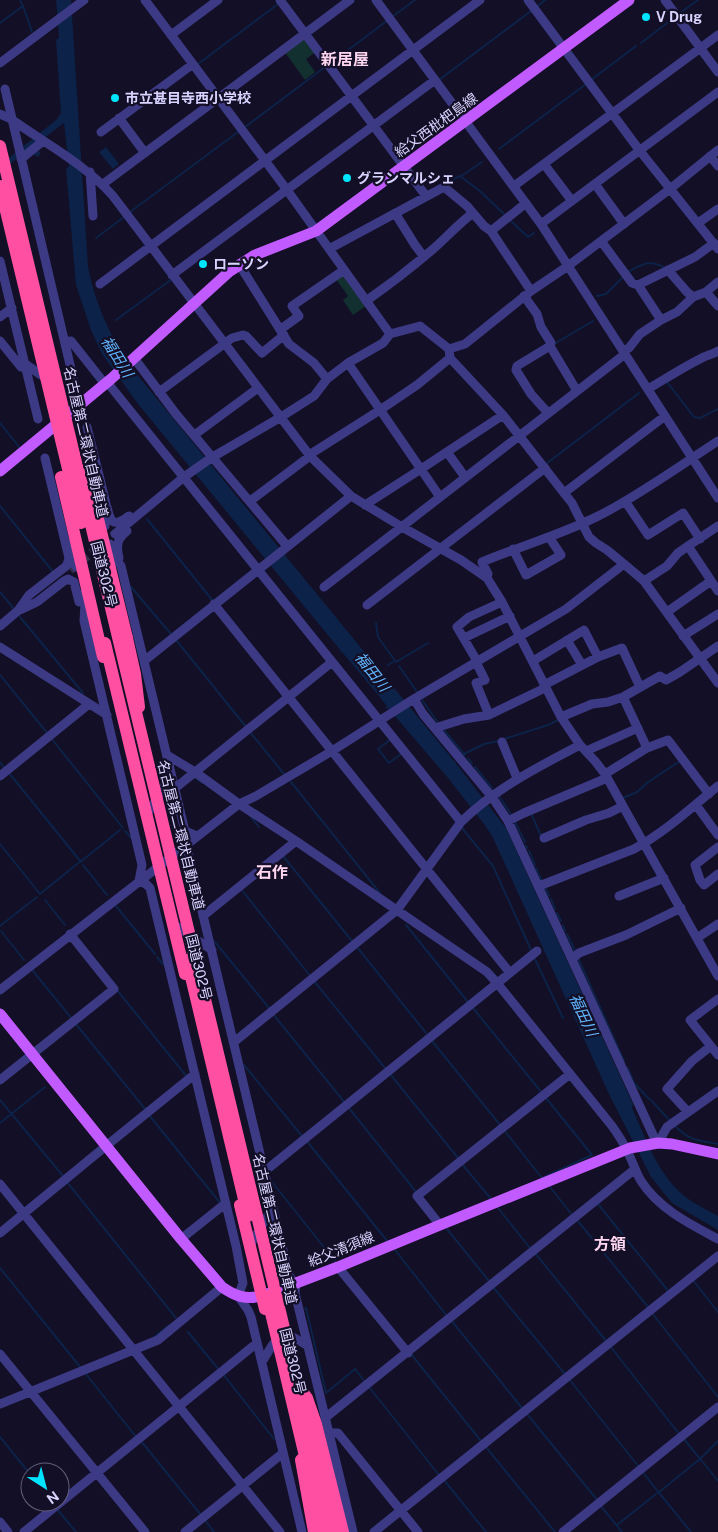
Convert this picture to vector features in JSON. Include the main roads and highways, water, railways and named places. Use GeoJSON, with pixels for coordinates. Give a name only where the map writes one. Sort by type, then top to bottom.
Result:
{"type":"FeatureCollection","features":[{"type":"Feature","properties":{"kind":"highway","name":"名古屋第二環状自動車道"},"geometry":{"type":"LineString","coordinates":[[0,146],[333,1532]]}},
{"type":"Feature","properties":{"kind":"highway","name":"名古屋第二環状自動車道"},"geometry":{"type":"LineString","coordinates":[[0,186],[323,1532]]}},
{"type":"Feature","properties":{"kind":"highway","name":"国道302号"},"geometry":{"type":"LineString","coordinates":[[0,206],[318,1532]]}},
{"type":"Feature","properties":{"kind":"highway"},"geometry":{"type":"LineString","coordinates":[[11,233],[38,380],[122,736],[141,793]]}},
{"type":"Feature","properties":{"kind":"highway"},"geometry":{"type":"LineString","coordinates":[[24,245],[63,373],[135,674],[140,710],[135,766]]}},
{"type":"Feature","properties":{"kind":"highway"},"geometry":{"type":"LineString","coordinates":[[279,1365],[300,1388],[309,1404],[316,1424],[343,1532]]}},
{"type":"Feature","properties":{"kind":"highway"},"geometry":{"type":"LineString","coordinates":[[299,1450],[314,1532]]}},
{"type":"Feature","properties":{"kind":"main road","name":"給父西枇杷島線"},"geometry":{"type":"LineString","coordinates":[[0,471],[108,382],[222,277],[255,256],[316,231],[629,0]]}},
{"type":"Feature","properties":{"kind":"main road","name":"給父清須線"},"geometry":{"type":"LineString","coordinates":[[0,1014],[180,1239],[222,1287],[238,1296],[252,1298],[262,1296],[338,1268],[628,1149],[656,1143],[679,1145],[718,1154]]}},
{"type":"Feature","properties":{"kind":"water","name":"福田川"},"geometry":{"type":"Polygon","coordinates":[[[56,0],[71,0],[88,267],[99,307],[116,344],[131,367],[454,761],[456,761],[506,828],[633,1104],[632,1108],[652,1154],[665,1175],[682,1194],[718,1216],[718,1230],[672,1203],[651,1177],[608,1092],[492,836],[484,824],[448,778],[388,708],[385,708],[387,706],[342,652],[340,652],[138,404],[102,354],[91,330],[76,285],[66,168],[69,167],[64,123],[35,145],[41,154],[37,157],[29,149],[0,172],[0,165],[56,120],[61,113],[56,40],[59,38],[56,0]]]}},
{"type":"Feature","properties":{"kind":"water"},"geometry":{"type":"Polygon","coordinates":[[[106,147],[119,164],[113,169],[99,152],[106,147]]]}},
{"type":"Feature","properties":{"kind":"waterway"},"geometry":{"type":"LineString","coordinates":[[0,23],[23,6],[20,0]]}},
{"type":"Feature","properties":{"kind":"waterway"},"geometry":{"type":"LineString","coordinates":[[392,17],[415,0]]}},
{"type":"Feature","properties":{"kind":"waterway"},"geometry":{"type":"LineString","coordinates":[[538,6],[545,0]]}},
{"type":"Feature","properties":{"kind":"waterway"},"geometry":{"type":"LineString","coordinates":[[680,13],[698,0]]}},
{"type":"Feature","properties":{"kind":"waterway"},"geometry":{"type":"LineString","coordinates":[[198,64],[278,4]]}},
{"type":"Feature","properties":{"kind":"waterway"},"geometry":{"type":"LineString","coordinates":[[23,6],[32,32]]}},
{"type":"Feature","properties":{"kind":"waterway"},"geometry":{"type":"LineString","coordinates":[[439,80],[531,11]]}},
{"type":"Feature","properties":{"kind":"waterway"},"geometry":{"type":"LineString","coordinates":[[641,43],[675,17]]}},
{"type":"Feature","properties":{"kind":"waterway"},"geometry":{"type":"LineString","coordinates":[[331,63],[388,20]]}},
{"type":"Feature","properties":{"kind":"waterway"},"geometry":{"type":"LineString","coordinates":[[591,80],[636,46]]}},
{"type":"Feature","properties":{"kind":"waterway"},"geometry":{"type":"LineString","coordinates":[[245,127],[325,67]]}},
{"type":"Feature","properties":{"kind":"waterway"},"geometry":{"type":"LineString","coordinates":[[499,149],[586,84]]}},
{"type":"Feature","properties":{"kind":"waterway"},"geometry":{"type":"LineString","coordinates":[[130,212],[238,132]]}},
{"type":"Feature","properties":{"kind":"waterway"},"geometry":{"type":"LineString","coordinates":[[461,176],[482,162]]}},
{"type":"Feature","properties":{"kind":"waterway"},"geometry":{"type":"LineString","coordinates":[[444,184],[460,176],[481,192],[505,215]]}},
{"type":"Feature","properties":{"kind":"waterway"},"geometry":{"type":"LineString","coordinates":[[96,238],[124,217]]}},
{"type":"Feature","properties":{"kind":"waterway"},"geometry":{"type":"LineString","coordinates":[[510,220],[528,237],[534,233]]}},
{"type":"Feature","properties":{"kind":"waterway"},"geometry":{"type":"LineString","coordinates":[[628,272],[650,263],[665,268]]}},
{"type":"Feature","properties":{"kind":"waterway"},"geometry":{"type":"LineString","coordinates":[[597,296],[606,294],[623,277]]}},
{"type":"Feature","properties":{"kind":"waterway"},"geometry":{"type":"LineString","coordinates":[[116,320],[172,279]]}},
{"type":"Feature","properties":{"kind":"waterway"},"geometry":{"type":"LineString","coordinates":[[554,344],[593,321]]}},
{"type":"Feature","properties":{"kind":"waterway"},"geometry":{"type":"LineString","coordinates":[[667,382],[694,417],[700,418],[718,409]]}},
{"type":"Feature","properties":{"kind":"waterway"},"geometry":{"type":"LineString","coordinates":[[546,464],[639,393]]}},
{"type":"Feature","properties":{"kind":"waterway"},"geometry":{"type":"LineString","coordinates":[[0,423],[20,448]]}},
{"type":"Feature","properties":{"kind":"waterway"},"geometry":{"type":"LineString","coordinates":[[0,506],[54,573]]}},
{"type":"Feature","properties":{"kind":"waterway"},"geometry":{"type":"LineString","coordinates":[[147,519],[213,601]]}},
{"type":"Feature","properties":{"kind":"waterway"},"geometry":{"type":"LineString","coordinates":[[131,587],[171,634]]}},
{"type":"Feature","properties":{"kind":"waterway"},"geometry":{"type":"LineString","coordinates":[[0,592],[14,609]]}},
{"type":"Feature","properties":{"kind":"waterway"},"geometry":{"type":"LineString","coordinates":[[20,617],[83,693]]}},
{"type":"Feature","properties":{"kind":"waterway"},"geometry":{"type":"LineString","coordinates":[[376,623],[378,637],[396,662],[428,643]]}},
{"type":"Feature","properties":{"kind":"waterway"},"geometry":{"type":"LineString","coordinates":[[176,640],[247,728]]}},
{"type":"Feature","properties":{"kind":"waterway"},"geometry":{"type":"LineString","coordinates":[[388,665],[393,662]]}},
{"type":"Feature","properties":{"kind":"waterway"},"geometry":{"type":"LineString","coordinates":[[399,666],[417,692]]}},
{"type":"Feature","properties":{"kind":"waterway"},"geometry":{"type":"LineString","coordinates":[[0,675],[48,734]]}},
{"type":"Feature","properties":{"kind":"waterway"},"geometry":{"type":"LineString","coordinates":[[422,700],[439,724]]}},
{"type":"Feature","properties":{"kind":"waterway"},"geometry":{"type":"LineString","coordinates":[[504,739],[558,720]]}},
{"type":"Feature","properties":{"kind":"waterway"},"geometry":{"type":"LineString","coordinates":[[442,728],[465,755]]}},
{"type":"Feature","properties":{"kind":"waterway"},"geometry":{"type":"LineString","coordinates":[[250,732],[284,774]]}},
{"type":"Feature","properties":{"kind":"waterway"},"geometry":{"type":"LineString","coordinates":[[51,738],[123,828]]}},
{"type":"Feature","properties":{"kind":"waterway"},"geometry":{"type":"LineString","coordinates":[[391,739],[378,749],[389,763],[401,754]]}},
{"type":"Feature","properties":{"kind":"waterway"},"geometry":{"type":"LineString","coordinates":[[464,754],[484,744],[499,741]]}},
{"type":"Feature","properties":{"kind":"waterway"},"geometry":{"type":"LineString","coordinates":[[468,758],[472,764]]}},
{"type":"Feature","properties":{"kind":"waterway"},"geometry":{"type":"LineString","coordinates":[[623,798],[637,792],[648,782],[680,761]]}},
{"type":"Feature","properties":{"kind":"waterway"},"geometry":{"type":"LineString","coordinates":[[0,762],[5,769]]}},
{"type":"Feature","properties":{"kind":"waterway"},"geometry":{"type":"LineString","coordinates":[[475,767],[492,788]]}},
{"type":"Feature","properties":{"kind":"waterway"},"geometry":{"type":"LineString","coordinates":[[9,773],[81,862]]}},
{"type":"Feature","properties":{"kind":"waterway"},"geometry":{"type":"LineString","coordinates":[[194,777],[202,783]]}},
{"type":"Feature","properties":{"kind":"waterway"},"geometry":{"type":"LineString","coordinates":[[291,782],[380,893]]}},
{"type":"Feature","properties":{"kind":"waterway"},"geometry":{"type":"LineString","coordinates":[[166,792],[169,787]]}},
{"type":"Feature","properties":{"kind":"waterway"},"geometry":{"type":"LineString","coordinates":[[499,796],[512,816]]}},
{"type":"Feature","properties":{"kind":"waterway"},"geometry":{"type":"LineString","coordinates":[[531,813],[541,836]]}},
{"type":"Feature","properties":{"kind":"waterway"},"geometry":{"type":"LineString","coordinates":[[251,817],[259,827]]}},
{"type":"Feature","properties":{"kind":"waterway"},"geometry":{"type":"LineString","coordinates":[[515,822],[525,842]]}},
{"type":"Feature","properties":{"kind":"waterway"},"geometry":{"type":"LineString","coordinates":[[462,828],[493,866],[531,950]]}},
{"type":"Feature","properties":{"kind":"waterway"},"geometry":{"type":"LineString","coordinates":[[79,863],[120,830]]}},
{"type":"Feature","properties":{"kind":"waterway"},"geometry":{"type":"LineString","coordinates":[[125,831],[131,838]]}},
{"type":"Feature","properties":{"kind":"waterway"},"geometry":{"type":"LineString","coordinates":[[0,844],[40,894],[77,864]]}},
{"type":"Feature","properties":{"kind":"waterway"},"geometry":{"type":"LineString","coordinates":[[529,851],[535,865]]}},
{"type":"Feature","properties":{"kind":"waterway"},"geometry":{"type":"LineString","coordinates":[[283,856],[352,941]]}},
{"type":"Feature","properties":{"kind":"waterway"},"geometry":{"type":"LineString","coordinates":[[83,865],[107,895]]}},
{"type":"Feature","properties":{"kind":"waterway"},"geometry":{"type":"LineString","coordinates":[[536,868],[542,882]]}},
{"type":"Feature","properties":{"kind":"waterway"},"geometry":{"type":"LineString","coordinates":[[545,887],[549,896]]}},
{"type":"Feature","properties":{"kind":"waterway"},"geometry":{"type":"LineString","coordinates":[[241,889],[311,977]]}},
{"type":"Feature","properties":{"kind":"waterway"},"geometry":{"type":"LineString","coordinates":[[0,926],[37,897]]}},
{"type":"Feature","properties":{"kind":"waterway"},"geometry":{"type":"LineString","coordinates":[[551,899],[555,909]]}},
{"type":"Feature","properties":{"kind":"waterway"},"geometry":{"type":"LineString","coordinates":[[45,900],[65,925]]}},
{"type":"Feature","properties":{"kind":"waterway"},"geometry":{"type":"LineString","coordinates":[[116,906],[155,954]]}},
{"type":"Feature","properties":{"kind":"waterway"},"geometry":{"type":"LineString","coordinates":[[557,913],[561,921]]}},
{"type":"Feature","properties":{"kind":"waterway"},"geometry":{"type":"LineString","coordinates":[[406,925],[468,1002]]}},
{"type":"Feature","properties":{"kind":"waterway"},"geometry":{"type":"LineString","coordinates":[[563,925],[565,931]]}},
{"type":"Feature","properties":{"kind":"waterway"},"geometry":{"type":"LineString","coordinates":[[1,931],[24,960]]}},
{"type":"Feature","properties":{"kind":"waterway"},"geometry":{"type":"LineString","coordinates":[[567,934],[576,953]]}},
{"type":"Feature","properties":{"kind":"waterway"},"geometry":{"type":"LineString","coordinates":[[215,942],[269,1008]]}},
{"type":"Feature","properties":{"kind":"waterway"},"geometry":{"type":"LineString","coordinates":[[357,947],[426,1033]]}},
{"type":"Feature","properties":{"kind":"waterway"},"geometry":{"type":"LineString","coordinates":[[157,957],[163,964]]}},
{"type":"Feature","properties":{"kind":"waterway"},"geometry":{"type":"LineString","coordinates":[[534,957],[563,1018]]}},
{"type":"Feature","properties":{"kind":"waterway"},"geometry":{"type":"LineString","coordinates":[[578,958],[624,1061]]}},
{"type":"Feature","properties":{"kind":"waterway"},"geometry":{"type":"LineString","coordinates":[[33,971],[72,1019]]}},
{"type":"Feature","properties":{"kind":"waterway"},"geometry":{"type":"LineString","coordinates":[[314,981],[385,1068]]}},
{"type":"Feature","properties":{"kind":"waterway"},"geometry":{"type":"LineString","coordinates":[[117,990],[187,1077]]}},
{"type":"Feature","properties":{"kind":"waterway"},"geometry":{"type":"LineString","coordinates":[[473,1008],[542,1093]]}},
{"type":"Feature","properties":{"kind":"waterway"},"geometry":{"type":"LineString","coordinates":[[273,1014],[345,1103]]}},
{"type":"Feature","properties":{"kind":"waterway"},"geometry":{"type":"LineString","coordinates":[[75,1023],[146,1110]]}},
{"type":"Feature","properties":{"kind":"waterway"},"geometry":{"type":"LineString","coordinates":[[432,1041],[501,1126]]}},
{"type":"Feature","properties":{"kind":"waterway"},"geometry":{"type":"LineString","coordinates":[[244,1065],[302,1136]]}},
{"type":"Feature","properties":{"kind":"waterway"},"geometry":{"type":"LineString","coordinates":[[628,1068],[634,1083],[649,1099]]}},
{"type":"Feature","properties":{"kind":"waterway"},"geometry":{"type":"LineString","coordinates":[[390,1074],[458,1158]]}},
{"type":"Feature","properties":{"kind":"waterway"},"geometry":{"type":"LineString","coordinates":[[0,1123],[45,1087]]}},
{"type":"Feature","properties":{"kind":"waterway"},"geometry":{"type":"LineString","coordinates":[[504,1130],[542,1178],[592,1155],[546,1098]]}},
{"type":"Feature","properties":{"kind":"waterway"},"geometry":{"type":"LineString","coordinates":[[0,1100],[63,1176]]}},
{"type":"Feature","properties":{"kind":"waterway"},"geometry":{"type":"LineString","coordinates":[[651,1100],[670,1121]]}},
{"type":"Feature","properties":{"kind":"waterway"},"geometry":{"type":"LineString","coordinates":[[348,1107],[417,1193]]}},
{"type":"Feature","properties":{"kind":"waterway"},"geometry":{"type":"LineString","coordinates":[[149,1115],[221,1204]]}},
{"type":"Feature","properties":{"kind":"waterway"},"geometry":{"type":"LineString","coordinates":[[674,1125],[694,1139],[718,1144]]}},
{"type":"Feature","properties":{"kind":"waterway"},"geometry":{"type":"LineString","coordinates":[[306,1140],[388,1242]]}},
{"type":"Feature","properties":{"kind":"waterway"},"geometry":{"type":"LineString","coordinates":[[462,1164],[491,1199]]}},
{"type":"Feature","properties":{"kind":"waterway"},"geometry":{"type":"LineString","coordinates":[[67,1182],[176,1318]]}},
{"type":"Feature","properties":{"kind":"waterway"},"geometry":{"type":"LineString","coordinates":[[272,1182],[335,1261]]}},
{"type":"Feature","properties":{"kind":"waterway"},"geometry":{"type":"LineString","coordinates":[[550,1187],[573,1216]]}},
{"type":"Feature","properties":{"kind":"waterway"},"geometry":{"type":"LineString","coordinates":[[598,1204],[669,1292]]}},
{"type":"Feature","properties":{"kind":"waterway"},"geometry":{"type":"LineString","coordinates":[[498,1208],[530,1248]]}},
{"type":"Feature","properties":{"kind":"waterway"},"geometry":{"type":"LineString","coordinates":[[577,1220],[648,1307]]}},
{"type":"Feature","properties":{"kind":"waterway"},"geometry":{"type":"LineString","coordinates":[[447,1229],[489,1281]]}},
{"type":"Feature","properties":{"kind":"waterway"},"geometry":{"type":"LineString","coordinates":[[395,1250],[447,1316]]}},
{"type":"Feature","properties":{"kind":"waterway"},"geometry":{"type":"LineString","coordinates":[[535,1253],[607,1342]]}},
{"type":"Feature","properties":{"kind":"waterway"},"geometry":{"type":"LineString","coordinates":[[0,1268],[81,1368]]}},
{"type":"Feature","properties":{"kind":"waterway"},"geometry":{"type":"LineString","coordinates":[[693,1280],[718,1312]]}},
{"type":"Feature","properties":{"kind":"waterway"},"geometry":{"type":"LineString","coordinates":[[493,1287],[565,1374]]}},
{"type":"Feature","properties":{"kind":"waterway"},"geometry":{"type":"LineString","coordinates":[[305,1309],[326,1393],[355,1369],[365,1382]]}},
{"type":"Feature","properties":{"kind":"waterway"},"geometry":{"type":"LineString","coordinates":[[652,1313],[718,1397]]}},
{"type":"Feature","properties":{"kind":"waterway"},"geometry":{"type":"LineString","coordinates":[[451,1320],[522,1408]]}},
{"type":"Feature","properties":{"kind":"waterway"},"geometry":{"type":"LineString","coordinates":[[153,1338],[169,1325]]}},
{"type":"Feature","properties":{"kind":"waterway"},"geometry":{"type":"LineString","coordinates":[[188,1332],[219,1370]]}},
{"type":"Feature","properties":{"kind":"waterway"},"geometry":{"type":"LineString","coordinates":[[610,1346],[680,1435]]}},
{"type":"Feature","properties":{"kind":"waterway"},"geometry":{"type":"LineString","coordinates":[[411,1354],[481,1441]]}},
{"type":"Feature","properties":{"kind":"waterway"},"geometry":{"type":"LineString","coordinates":[[85,1373],[137,1438]]}},
{"type":"Feature","properties":{"kind":"waterway"},"geometry":{"type":"LineString","coordinates":[[223,1374],[274,1439]]}},
{"type":"Feature","properties":{"kind":"waterway"},"geometry":{"type":"LineString","coordinates":[[569,1379],[639,1467]]}},
{"type":"Feature","properties":{"kind":"waterway"},"geometry":{"type":"LineString","coordinates":[[369,1387],[439,1475]]}},
{"type":"Feature","properties":{"kind":"waterway"},"geometry":{"type":"LineString","coordinates":[[527,1414],[598,1501]]}},
{"type":"Feature","properties":{"kind":"waterway"},"geometry":{"type":"LineString","coordinates":[[0,1437],[20,1462]]}},
{"type":"Feature","properties":{"kind":"waterway"},"geometry":{"type":"LineString","coordinates":[[683,1438],[701,1460]]}},
{"type":"Feature","properties":{"kind":"waterway"},"geometry":{"type":"LineString","coordinates":[[141,1441],[201,1515]]}},
{"type":"Feature","properties":{"kind":"waterway"},"geometry":{"type":"LineString","coordinates":[[658,1493],[700,1459],[718,1441]]}},
{"type":"Feature","properties":{"kind":"waterway"},"geometry":{"type":"LineString","coordinates":[[486,1447],[555,1532]]}},
{"type":"Feature","properties":{"kind":"waterway"},"geometry":{"type":"LineString","coordinates":[[702,1461],[718,1481]]}},
{"type":"Feature","properties":{"kind":"waterway"},"geometry":{"type":"LineString","coordinates":[[642,1471],[659,1493]]}},
{"type":"Feature","properties":{"kind":"waterway"},"geometry":{"type":"LineString","coordinates":[[444,1480],[486,1532]]}},
{"type":"Feature","properties":{"kind":"waterway"},"geometry":{"type":"LineString","coordinates":[[617,1525],[656,1494]]}},
{"type":"Feature","properties":{"kind":"waterway"},"geometry":{"type":"LineString","coordinates":[[660,1494],[691,1532]]}},
{"type":"Feature","properties":{"kind":"waterway"},"geometry":{"type":"LineString","coordinates":[[600,1505],[622,1532]]}},
{"type":"Feature","properties":{"kind":"waterway"},"geometry":{"type":"LineString","coordinates":[[59,1512],[76,1532]]}},
{"type":"Feature","properties":{"kind":"waterway"},"geometry":{"type":"LineString","coordinates":[[205,1520],[214,1532]]}},
{"type":"Feature","properties":{"kind":"tunnel"},"geometry":{"type":"LineString","coordinates":[[70,570],[115,534]]}},
{"type":"Feature","properties":{"kind":"place","name":"V Drug"},"geometry":{"type":"Point","coordinates":[646,17]}},
{"type":"Feature","properties":{"kind":"place","name":"市立甚目寺西小学校"},"geometry":{"type":"Point","coordinates":[115,98]}},
{"type":"Feature","properties":{"kind":"place","name":"グランマルシェ"},"geometry":{"type":"Point","coordinates":[347,178]}},
{"type":"Feature","properties":{"kind":"place","name":"ローソン"},"geometry":{"type":"Point","coordinates":[203,264]}},
{"type":"Feature","properties":{"kind":"district","name":"新居屋"},"geometry":{"type":"Point","coordinates":[345,59]}},
{"type":"Feature","properties":{"kind":"district","name":"石作"},"geometry":{"type":"Point","coordinates":[272,872]}},
{"type":"Feature","properties":{"kind":"district","name":"方領"},"geometry":{"type":"Point","coordinates":[610,1244]}}]}
